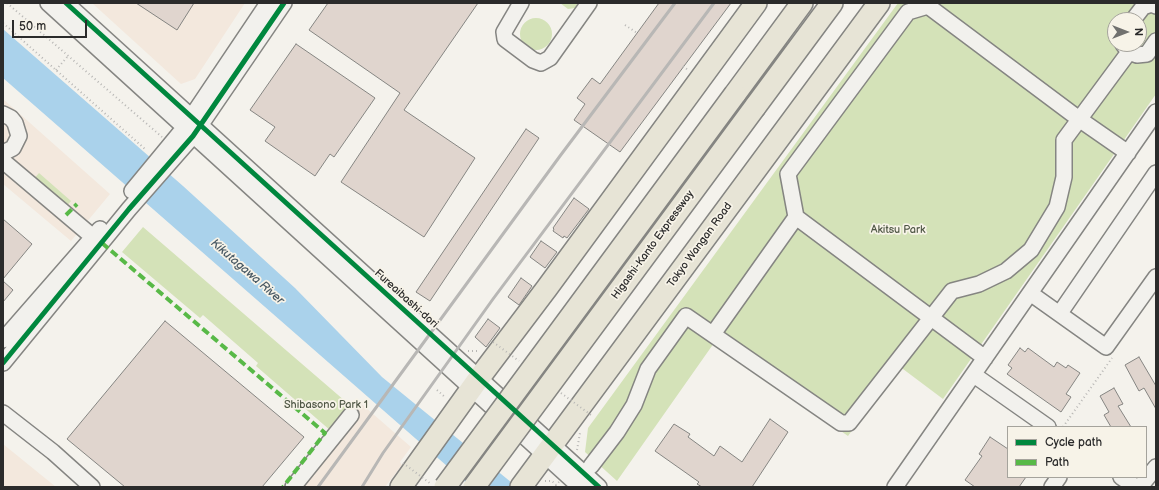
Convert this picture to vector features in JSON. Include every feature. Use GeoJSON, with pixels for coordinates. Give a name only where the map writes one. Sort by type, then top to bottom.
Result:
{"type":"FeatureCollection","features":[{"type":"Feature","properties":{"kind":"highway"},"geometry":{"type":"LineString","coordinates":[[401,487],[409,466],[471,389],[547,288],[756,3]]}},
{"type":"Feature","properties":{"kind":"highway","name":"Higashi-Kanto Expressway"},"geometry":{"type":"LineString","coordinates":[[445,487],[802,3]]}},
{"type":"Feature","properties":{"kind":"highway","name":"Higashi-Kanto Expressway"},"geometry":{"type":"LineString","coordinates":[[474,487],[832,3]]}},
{"type":"Feature","properties":{"kind":"highway","name":"Tokyo Wangan Road"},"geometry":{"type":"LineString","coordinates":[[530,483],[548,450],[879,3]]}},
{"type":"Feature","properties":{"kind":"street"},"geometry":{"type":"LineString","coordinates":[[48,3],[192,127]]}},
{"type":"Feature","properties":{"kind":"street"},"geometry":{"type":"LineString","coordinates":[[66,3],[192,127]]}},
{"type":"Feature","properties":{"kind":"street"},"geometry":{"type":"LineString","coordinates":[[192,127],[268,3]]}},
{"type":"Feature","properties":{"kind":"street"},"geometry":{"type":"LineString","coordinates":[[3,363],[125,206],[166,150],[192,127],[284,3]]}},
{"type":"Feature","properties":{"kind":"street"},"geometry":{"type":"LineString","coordinates":[[521,3],[506,27],[504,32],[505,39],[533,60],[541,63],[550,58],[589,3]]}},
{"type":"Feature","properties":{"kind":"street"},"geometry":{"type":"LineString","coordinates":[[1139,12],[1143,7],[1152,4],[1156,6]]}},
{"type":"Feature","properties":{"kind":"street"},"geometry":{"type":"LineString","coordinates":[[985,358],[931,316],[796,217],[788,174],[908,12],[928,5],[1079,119],[1128,153]]}},
{"type":"Feature","properties":{"kind":"street"},"geometry":{"type":"LineString","coordinates":[[1132,52],[1137,55],[1147,54],[1156,41]]}},
{"type":"Feature","properties":{"kind":"street"},"geometry":{"type":"LineString","coordinates":[[591,466],[617,432],[634,405],[648,369],[686,316],[841,423],[849,423],[952,291],[980,284],[1006,272],[1031,250],[1058,207],[1064,177],[1064,140],[1123,52]]}},
{"type":"Feature","properties":{"kind":"street"},"geometry":{"type":"LineString","coordinates":[[895,487],[1156,112]]}},
{"type":"Feature","properties":{"kind":"street"},"geometry":{"type":"LineString","coordinates":[[3,114],[11,118],[15,123],[19,136],[13,148],[3,153]]}},
{"type":"Feature","properties":{"kind":"street","name":"Fureaibashi-dori"},"geometry":{"type":"LineString","coordinates":[[192,127],[471,389],[548,450],[599,487]]}},
{"type":"Feature","properties":{"kind":"street"},"geometry":{"type":"LineString","coordinates":[[3,161],[93,237]]}},
{"type":"Feature","properties":{"kind":"street"},"geometry":{"type":"LineString","coordinates":[[1060,313],[1156,173]]}},
{"type":"Feature","properties":{"kind":"street"},"geometry":{"type":"LineString","coordinates":[[3,340],[93,237],[125,206]]}},
{"type":"Feature","properties":{"kind":"street"},"geometry":{"type":"LineString","coordinates":[[713,334],[796,217]]}},
{"type":"Feature","properties":{"kind":"street"},"geometry":{"type":"LineString","coordinates":[[1030,293],[1106,347],[1156,277]]}},
{"type":"Feature","properties":{"kind":"street"},"geometry":{"type":"LineString","coordinates":[[974,375],[1047,426]]}},
{"type":"Feature","properties":{"kind":"street"},"geometry":{"type":"LineString","coordinates":[[3,413],[53,452],[92,487]]}},
{"type":"Feature","properties":{"kind":"street"},"geometry":{"type":"LineString","coordinates":[[293,487],[351,415]]}},
{"type":"Feature","properties":{"kind":"street","name":"Fureaibashi-dori"},"geometry":{"type":"LineString","coordinates":[[548,450],[580,487]]}},
{"type":"Feature","properties":{"kind":"street"},"geometry":{"type":"LineString","coordinates":[[1140,487],[1156,468]]}},
{"type":"Feature","properties":{"kind":"street"},"geometry":{"type":"LineString","coordinates":[[1052,487],[1058,478]]}},
{"type":"Feature","properties":{"kind":"street"},"geometry":{"type":"LineString","coordinates":[[1122,478],[1136,487]]}},
{"type":"Feature","properties":{"kind":"path"},"geometry":{"type":"LineString","coordinates":[[7,3],[68,56],[166,150]]}},
{"type":"Feature","properties":{"kind":"path"},"geometry":{"type":"LineString","coordinates":[[3,23],[145,148]]}},
{"type":"Feature","properties":{"kind":"path"},"geometry":{"type":"LineString","coordinates":[[625,25],[637,33]]}},
{"type":"Feature","properties":{"kind":"path"},"geometry":{"type":"LineString","coordinates":[[56,71],[68,56]]}},
{"type":"Feature","properties":{"kind":"path"},"geometry":{"type":"LineString","coordinates":[[489,346],[493,342]]}},
{"type":"Feature","properties":{"kind":"path"},"geometry":{"type":"LineString","coordinates":[[466,355],[466,351],[484,351]]}},
{"type":"Feature","properties":{"kind":"path"},"geometry":{"type":"LineString","coordinates":[[1064,426],[1106,367]]}},
{"type":"Feature","properties":{"kind":"path"},"geometry":{"type":"LineString","coordinates":[[588,420],[591,415]]}},
{"type":"Feature","properties":{"kind":"path"},"geometry":{"type":"LineString","coordinates":[[576,453],[580,430]]}},
{"type":"Feature","properties":{"kind":"path"},"geometry":{"type":"LineString","coordinates":[[409,466],[436,487]]}},
{"type":"Feature","properties":{"kind":"path"},"geometry":{"type":"LineString","coordinates":[[530,483],[552,481],[556,485],[560,481]]}},
{"type":"Feature","properties":{"kind":"shaded area"},"geometry":{"type":"Polygon","coordinates":[[[92,3],[245,3],[195,79],[181,84],[92,3]]]}},
{"type":"Feature","properties":{"kind":"shaded area"},"geometry":{"type":"Polygon","coordinates":[[[3,99],[110,194],[71,241],[3,184],[3,99]]]}},
{"type":"Feature","properties":{"kind":"shaded area"},"geometry":{"type":"Polygon","coordinates":[[[357,400],[411,447],[400,462],[402,465],[385,487],[286,487],[357,400]]]}},
{"type":"Feature","properties":{"kind":"shaded area"},"geometry":{"type":"Polygon","coordinates":[[[3,444],[56,487],[3,487],[3,444]]]}},
{"type":"Feature","properties":{"kind":"green space"},"geometry":{"type":"Polygon","coordinates":[[[560,3],[577,3],[577,5],[575,8],[568,9],[560,3]]]}},
{"type":"Feature","properties":{"kind":"green space","name":"Akitsu Park"},"geometry":{"type":"Polygon","coordinates":[[[898,3],[1156,3],[1156,94],[943,399],[899,366],[848,436],[714,343],[617,481],[585,452],[588,428],[898,3]]]}},
{"type":"Feature","properties":{"kind":"green space"},"geometry":{"type":"Polygon","coordinates":[[[536,18],[542,19],[549,25],[552,34],[551,40],[545,47],[536,50],[530,49],[523,43],[520,34],[521,28],[527,21],[536,18]]]}},
{"type":"Feature","properties":{"kind":"green space"},"geometry":{"type":"Polygon","coordinates":[[[39,173],[71,201],[65,208],[33,180],[39,173]]]}},
{"type":"Feature","properties":{"kind":"green space","name":"Shibasono Park 1"},"geometry":{"type":"Polygon","coordinates":[[[143,227],[352,407],[331,431],[256,366],[258,363],[203,315],[200,318],[122,252],[143,227]]]}},
{"type":"Feature","properties":{"kind":"water","name":"Kikutagawa River"},"geometry":{"type":"Polygon","coordinates":[[[3,29],[183,186],[295,288],[382,377],[517,487],[471,487],[3,78],[3,29]]]}},
{"type":"Feature","properties":{"kind":"building"},"geometry":{"type":"Polygon","coordinates":[[[136,3],[194,3],[177,30],[136,3]]]}},
{"type":"Feature","properties":{"kind":"building"},"geometry":{"type":"Polygon","coordinates":[[[328,3],[478,3],[404,110],[475,158],[424,237],[341,182],[400,93],[309,30],[328,3]]]}},
{"type":"Feature","properties":{"kind":"building"},"geometry":{"type":"Polygon","coordinates":[[[659,3],[731,3],[620,152],[574,120],[585,104],[577,98],[592,78],[600,84],[659,3]]]}},
{"type":"Feature","properties":{"kind":"building"},"geometry":{"type":"Polygon","coordinates":[[[296,44],[375,98],[334,157],[330,154],[315,176],[265,141],[275,127],[250,110],[296,44]]]}},
{"type":"Feature","properties":{"kind":"building"},"geometry":{"type":"Polygon","coordinates":[[[526,129],[539,138],[430,301],[416,292],[526,129]]]}},
{"type":"Feature","properties":{"kind":"building"},"geometry":{"type":"Polygon","coordinates":[[[574,198],[589,209],[567,238],[564,236],[563,238],[553,231],[553,228],[574,198]]]}},
{"type":"Feature","properties":{"kind":"building"},"geometry":{"type":"Polygon","coordinates":[[[3,219],[32,244],[3,279],[3,219]]]}},
{"type":"Feature","properties":{"kind":"building"},"geometry":{"type":"Polygon","coordinates":[[[541,241],[557,252],[545,268],[530,257],[541,241]]]}},
{"type":"Feature","properties":{"kind":"building"},"geometry":{"type":"Polygon","coordinates":[[[521,278],[532,286],[519,305],[508,297],[521,278]]]}},
{"type":"Feature","properties":{"kind":"building"},"geometry":{"type":"Polygon","coordinates":[[[3,281],[13,290],[3,302],[3,281]]]}},
{"type":"Feature","properties":{"kind":"building"},"geometry":{"type":"Polygon","coordinates":[[[488,319],[500,328],[486,347],[475,337],[488,319]]]}},
{"type":"Feature","properties":{"kind":"building"},"geometry":{"type":"Polygon","coordinates":[[[165,321],[304,437],[262,487],[125,487],[67,439],[165,321]]]}},
{"type":"Feature","properties":{"kind":"building"},"geometry":{"type":"Polygon","coordinates":[[[1020,348],[1025,352],[1028,348],[1054,367],[1057,362],[1066,368],[1068,365],[1080,373],[1066,394],[1071,397],[1061,412],[1007,374],[1012,368],[1008,365],[1020,348]]]}},
{"type":"Feature","properties":{"kind":"building"},"geometry":{"type":"Polygon","coordinates":[[[1139,357],[1156,386],[1156,409],[1144,388],[1139,391],[1125,365],[1139,357]]]}},
{"type":"Feature","properties":{"kind":"building"},"geometry":{"type":"Polygon","coordinates":[[[1114,388],[1123,404],[1118,406],[1130,426],[1110,426],[1104,415],[1109,412],[1100,396],[1114,388]]]}},
{"type":"Feature","properties":{"kind":"building"},"geometry":{"type":"Polygon","coordinates":[[[770,419],[788,432],[752,487],[702,487],[697,484],[699,482],[655,451],[674,424],[690,434],[688,437],[714,456],[720,446],[742,462],[770,419]]]}},
{"type":"Feature","properties":{"kind":"building"},"geometry":{"type":"Polygon","coordinates":[[[990,437],[1007,448],[1007,478],[1025,478],[1019,487],[975,487],[965,480],[982,456],[979,454],[990,437]]]}},
{"type":"Feature","properties":{"kind":"railway"},"geometry":{"type":"LineString","coordinates":[[318,487],[560,156],[675,3]]}},
{"type":"Feature","properties":{"kind":"railway"},"geometry":{"type":"LineString","coordinates":[[362,487],[383,453],[493,299],[714,3]]}},
{"type":"Feature","properties":{"kind":"marked path"},"geometry":{"type":"LineString","coordinates":[[66,215],[77,204]]}},
{"type":"Feature","properties":{"kind":"marked path"},"geometry":{"type":"LineString","coordinates":[[102,243],[325,433],[283,487]]}},
{"type":"Feature","properties":{"kind":"cycle path"},"geometry":{"type":"LineString","coordinates":[[66,3],[599,487]]}},
{"type":"Feature","properties":{"kind":"cycle path"},"geometry":{"type":"LineString","coordinates":[[3,363],[129,209],[193,136],[284,3]]}}]}
